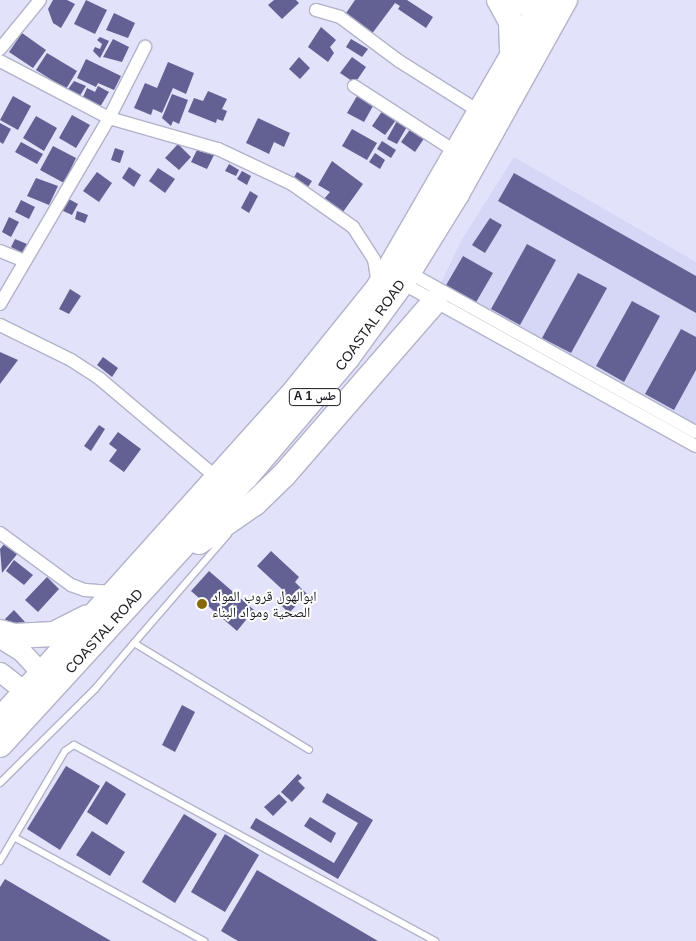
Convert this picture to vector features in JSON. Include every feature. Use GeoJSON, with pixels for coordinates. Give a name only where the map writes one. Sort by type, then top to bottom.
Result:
{"type":"FeatureCollection","features":[{"type":"Feature","properties":{"kind":"highway"},"geometry":{"type":"LineString","coordinates":[[500,0],[511,22],[512,56]]}},
{"type":"Feature","properties":{"kind":"highway","name":"COASTAL ROAD"},"geometry":{"type":"LineString","coordinates":[[0,745],[40,688],[111,598],[291,396],[378,288],[458,153],[512,56],[538,16],[564,0]]}},
{"type":"Feature","properties":{"kind":"highway","name":"COASTAL ROAD"},"geometry":{"type":"LineString","coordinates":[[0,720],[40,688],[161,568],[307,406],[348,357],[405,277],[457,194],[538,16]]}},
{"type":"Feature","properties":{"kind":"highway"},"geometry":{"type":"LineString","coordinates":[[161,568],[255,503],[284,475],[435,301]]}},
{"type":"Feature","properties":{"kind":"highway"},"geometry":{"type":"LineString","coordinates":[[0,632],[14,636],[54,634],[79,623],[111,598]]}},
{"type":"Feature","properties":{"kind":"main road"},"geometry":{"type":"LineString","coordinates":[[500,0],[538,16]]}},
{"type":"Feature","properties":{"kind":"main road"},"geometry":{"type":"LineString","coordinates":[[0,638],[22,652],[40,688]]}},
{"type":"Feature","properties":{"kind":"main road"},"geometry":{"type":"LineString","coordinates":[[0,672],[40,688]]}},
{"type":"Feature","properties":{"kind":"street"},"geometry":{"type":"LineString","coordinates":[[0,49],[40,0]]}},
{"type":"Feature","properties":{"kind":"street"},"geometry":{"type":"LineString","coordinates":[[316,10],[340,17],[399,61],[480,112]]}},
{"type":"Feature","properties":{"kind":"street"},"geometry":{"type":"LineString","coordinates":[[0,304],[109,118],[145,47]]}},
{"type":"Feature","properties":{"kind":"street"},"geometry":{"type":"LineString","coordinates":[[0,61],[109,118],[218,149],[300,189],[353,227],[374,259],[378,288]]}},
{"type":"Feature","properties":{"kind":"street"},"geometry":{"type":"LineString","coordinates":[[354,86],[458,153]]}},
{"type":"Feature","properties":{"kind":"street"},"geometry":{"type":"LineString","coordinates":[[0,251],[25,261]]}},
{"type":"Feature","properties":{"kind":"street"},"geometry":{"type":"LineString","coordinates":[[405,277],[435,301],[696,446]]}},
{"type":"Feature","properties":{"kind":"street"},"geometry":{"type":"LineString","coordinates":[[405,277],[696,432]]}},
{"type":"Feature","properties":{"kind":"street"},"geometry":{"type":"LineString","coordinates":[[0,325],[71,360],[100,379],[217,478]]}},
{"type":"Feature","properties":{"kind":"street"},"geometry":{"type":"LineString","coordinates":[[0,533],[71,585],[111,598]]}},
{"type":"Feature","properties":{"kind":"lane"},"geometry":{"type":"LineString","coordinates":[[0,783],[95,688],[255,503]]}},
{"type":"Feature","properties":{"kind":"lane"},"geometry":{"type":"LineString","coordinates":[[134,643],[309,750]]}},
{"type":"Feature","properties":{"kind":"lane"},"geometry":{"type":"LineString","coordinates":[[0,861],[65,751],[74,745],[435,941]]}},
{"type":"Feature","properties":{"kind":"lane"},"geometry":{"type":"LineString","coordinates":[[14,837],[204,941]]}},
{"type":"Feature","properties":{"kind":"shaded area"},"geometry":{"type":"Polygon","coordinates":[[[514,157],[696,262],[696,428],[439,287],[461,241],[514,157]]]}},
{"type":"Feature","properties":{"kind":"building"},"geometry":{"type":"Polygon","coordinates":[[[53,0],[67,0],[75,4],[61,28],[53,23],[48,9],[53,0]]]}},
{"type":"Feature","properties":{"kind":"building"},"geometry":{"type":"Polygon","coordinates":[[[86,0],[107,10],[95,34],[74,24],[86,0]]]}},
{"type":"Feature","properties":{"kind":"building"},"geometry":{"type":"Polygon","coordinates":[[[274,0],[296,0],[299,3],[282,19],[268,5],[274,0]]]}},
{"type":"Feature","properties":{"kind":"building"},"geometry":{"type":"Polygon","coordinates":[[[355,0],[407,0],[433,17],[426,28],[398,9],[400,6],[395,3],[371,35],[344,16],[355,0]]]}},
{"type":"Feature","properties":{"kind":"building"},"geometry":{"type":"Polygon","coordinates":[[[114,13],[135,23],[128,38],[106,30],[114,13]]]}},
{"type":"Feature","properties":{"kind":"building"},"geometry":{"type":"Polygon","coordinates":[[[321,27],[336,40],[330,47],[334,53],[328,62],[308,47],[321,27]]]}},
{"type":"Feature","properties":{"kind":"building"},"geometry":{"type":"Polygon","coordinates":[[[22,33],[46,50],[33,68],[9,52],[22,33]]]}},
{"type":"Feature","properties":{"kind":"building"},"geometry":{"type":"Polygon","coordinates":[[[100,37],[109,41],[100,58],[93,51],[95,47],[100,49],[102,44],[97,40],[100,37]]]}},
{"type":"Feature","properties":{"kind":"building"},"geometry":{"type":"Polygon","coordinates":[[[113,39],[129,47],[122,62],[103,57],[113,39]]]}},
{"type":"Feature","properties":{"kind":"building"},"geometry":{"type":"Polygon","coordinates":[[[351,39],[368,49],[362,57],[346,47],[351,39]]]}},
{"type":"Feature","properties":{"kind":"building"},"geometry":{"type":"Polygon","coordinates":[[[47,53],[77,71],[66,89],[36,70],[47,53]]]}},
{"type":"Feature","properties":{"kind":"building"},"geometry":{"type":"Polygon","coordinates":[[[299,57],[310,68],[300,79],[289,69],[299,57]]]}},
{"type":"Feature","properties":{"kind":"building"},"geometry":{"type":"Polygon","coordinates":[[[352,57],[366,67],[355,83],[340,73],[352,57]]]}},
{"type":"Feature","properties":{"kind":"building"},"geometry":{"type":"Polygon","coordinates":[[[86,59],[121,76],[114,90],[98,83],[96,87],[77,78],[86,59]]]}},
{"type":"Feature","properties":{"kind":"building"},"geometry":{"type":"Polygon","coordinates":[[[168,62],[194,73],[186,94],[173,88],[162,113],[153,109],[151,115],[134,108],[145,83],[157,88],[168,62]]]}},
{"type":"Feature","properties":{"kind":"building"},"geometry":{"type":"Polygon","coordinates":[[[74,81],[86,86],[79,97],[66,92],[74,81]]]}},
{"type":"Feature","properties":{"kind":"building"},"geometry":{"type":"Polygon","coordinates":[[[98,86],[109,92],[100,107],[83,97],[87,88],[95,92],[98,86]]]}},
{"type":"Feature","properties":{"kind":"building"},"geometry":{"type":"Polygon","coordinates":[[[208,91],[227,99],[222,109],[227,111],[223,121],[217,119],[216,123],[188,112],[194,98],[203,101],[208,91]]]}},
{"type":"Feature","properties":{"kind":"building"},"geometry":{"type":"Polygon","coordinates":[[[172,94],[188,100],[179,124],[173,121],[171,126],[162,118],[172,94]]]}},
{"type":"Feature","properties":{"kind":"building"},"geometry":{"type":"Polygon","coordinates":[[[13,96],[31,106],[18,130],[0,120],[13,96]]]}},
{"type":"Feature","properties":{"kind":"building"},"geometry":{"type":"Polygon","coordinates":[[[357,96],[373,106],[364,122],[347,113],[357,96]]]}},
{"type":"Feature","properties":{"kind":"building"},"geometry":{"type":"Polygon","coordinates":[[[385,107],[399,116],[385,135],[372,126],[385,107]]]}},
{"type":"Feature","properties":{"kind":"building"},"geometry":{"type":"Polygon","coordinates":[[[72,115],[90,125],[76,148],[59,138],[72,115]]]}},
{"type":"Feature","properties":{"kind":"building"},"geometry":{"type":"Polygon","coordinates":[[[36,116],[57,128],[44,151],[23,138],[36,116]]]}},
{"type":"Feature","properties":{"kind":"building"},"geometry":{"type":"Polygon","coordinates":[[[258,118],[290,133],[284,147],[274,142],[269,154],[246,143],[258,118]]]}},
{"type":"Feature","properties":{"kind":"building"},"geometry":{"type":"Polygon","coordinates":[[[398,119],[408,125],[397,144],[387,139],[398,119]]]}},
{"type":"Feature","properties":{"kind":"building"},"geometry":{"type":"Polygon","coordinates":[[[0,123],[11,129],[3,144],[0,142],[0,123]]]}},
{"type":"Feature","properties":{"kind":"building"},"geometry":{"type":"Polygon","coordinates":[[[411,128],[425,137],[415,152],[401,142],[411,128]]]}},
{"type":"Feature","properties":{"kind":"building"},"geometry":{"type":"Polygon","coordinates":[[[352,129],[377,143],[367,160],[342,146],[352,129]]]}},
{"type":"Feature","properties":{"kind":"building"},"geometry":{"type":"Polygon","coordinates":[[[382,141],[396,150],[391,158],[377,149],[382,141]]]}},
{"type":"Feature","properties":{"kind":"building"},"geometry":{"type":"Polygon","coordinates":[[[21,142],[43,154],[37,164],[15,152],[21,142]]]}},
{"type":"Feature","properties":{"kind":"building"},"geometry":{"type":"Polygon","coordinates":[[[178,144],[191,157],[179,170],[165,158],[178,144]]]}},
{"type":"Feature","properties":{"kind":"building"},"geometry":{"type":"Polygon","coordinates":[[[53,146],[76,158],[64,183],[40,170],[53,146]]]}},
{"type":"Feature","properties":{"kind":"building"},"geometry":{"type":"Polygon","coordinates":[[[199,146],[215,153],[207,169],[191,162],[199,146]]]}},
{"type":"Feature","properties":{"kind":"building"},"geometry":{"type":"Polygon","coordinates":[[[115,148],[124,151],[120,163],[111,160],[115,148]]]}},
{"type":"Feature","properties":{"kind":"building"},"geometry":{"type":"Polygon","coordinates":[[[375,153],[385,160],[380,169],[369,162],[375,153]]]}},
{"type":"Feature","properties":{"kind":"building"},"geometry":{"type":"Polygon","coordinates":[[[332,161],[363,184],[343,212],[324,199],[330,192],[318,185],[332,161]]]}},
{"type":"Feature","properties":{"kind":"building"},"geometry":{"type":"Polygon","coordinates":[[[229,164],[239,170],[236,176],[225,171],[229,164]]]}},
{"type":"Feature","properties":{"kind":"building"},"geometry":{"type":"Polygon","coordinates":[[[129,167],[141,175],[134,187],[122,178],[129,167]]]}},
{"type":"Feature","properties":{"kind":"building"},"geometry":{"type":"Polygon","coordinates":[[[158,168],[175,179],[165,193],[149,181],[158,168]]]}},
{"type":"Feature","properties":{"kind":"building"},"geometry":{"type":"Polygon","coordinates":[[[242,171],[251,176],[247,185],[237,179],[242,171]]]}},
{"type":"Feature","properties":{"kind":"building"},"geometry":{"type":"Polygon","coordinates":[[[97,172],[112,183],[99,202],[83,191],[97,172]]]}},
{"type":"Feature","properties":{"kind":"building"},"geometry":{"type":"Polygon","coordinates":[[[297,172],[312,181],[306,190],[292,181],[297,172]]]}},
{"type":"Feature","properties":{"kind":"building"},"geometry":{"type":"Polygon","coordinates":[[[514,173],[696,276],[696,313],[498,201],[514,173]]]}},
{"type":"Feature","properties":{"kind":"building"},"geometry":{"type":"Polygon","coordinates":[[[36,178],[58,186],[49,205],[27,196],[36,178]]]}},
{"type":"Feature","properties":{"kind":"building"},"geometry":{"type":"Polygon","coordinates":[[[250,191],[258,196],[249,213],[241,208],[250,191]]]}},
{"type":"Feature","properties":{"kind":"building"},"geometry":{"type":"Polygon","coordinates":[[[67,198],[78,204],[72,215],[61,210],[67,198]]]}},
{"type":"Feature","properties":{"kind":"building"},"geometry":{"type":"Polygon","coordinates":[[[21,200],[35,207],[29,219],[15,212],[21,200]]]}},
{"type":"Feature","properties":{"kind":"building"},"geometry":{"type":"Polygon","coordinates":[[[77,211],[88,215],[85,223],[75,219],[77,211]]]}},
{"type":"Feature","properties":{"kind":"building"},"geometry":{"type":"Polygon","coordinates":[[[9,217],[19,222],[11,237],[2,232],[9,217]]]}},
{"type":"Feature","properties":{"kind":"building"},"geometry":{"type":"Polygon","coordinates":[[[490,218],[502,225],[485,253],[472,245],[490,218]]]}},
{"type":"Feature","properties":{"kind":"building"},"geometry":{"type":"Polygon","coordinates":[[[15,239],[27,244],[23,253],[11,247],[15,239]]]}},
{"type":"Feature","properties":{"kind":"building"},"geometry":{"type":"Polygon","coordinates":[[[527,244],[556,260],[520,325],[491,309],[527,244]]]}},
{"type":"Feature","properties":{"kind":"building"},"geometry":{"type":"Polygon","coordinates":[[[463,256],[493,273],[475,304],[445,287],[463,256]]]}},
{"type":"Feature","properties":{"kind":"building"},"geometry":{"type":"Polygon","coordinates":[[[578,273],[607,288],[571,353],[542,338],[578,273]]]}},
{"type":"Feature","properties":{"kind":"building"},"geometry":{"type":"Polygon","coordinates":[[[70,289],[81,296],[69,314],[59,309],[70,289]]]}},
{"type":"Feature","properties":{"kind":"building"},"geometry":{"type":"Polygon","coordinates":[[[632,301],[660,316],[624,382],[596,366],[632,301]]]}},
{"type":"Feature","properties":{"kind":"building"},"geometry":{"type":"Polygon","coordinates":[[[681,329],[696,337],[696,370],[674,410],[645,394],[681,329]]]}},
{"type":"Feature","properties":{"kind":"building"},"geometry":{"type":"Polygon","coordinates":[[[0,352],[18,360],[0,384],[0,352]]]}},
{"type":"Feature","properties":{"kind":"building"},"geometry":{"type":"Polygon","coordinates":[[[103,357],[118,368],[112,377],[97,365],[103,357]]]}},
{"type":"Feature","properties":{"kind":"building"},"geometry":{"type":"Polygon","coordinates":[[[99,425],[105,429],[91,451],[84,446],[99,425]]]}},
{"type":"Feature","properties":{"kind":"building"},"geometry":{"type":"Polygon","coordinates":[[[118,432],[141,449],[124,472],[109,461],[117,450],[109,444],[118,432]]]}},
{"type":"Feature","properties":{"kind":"building"},"geometry":{"type":"Polygon","coordinates":[[[5,543],[18,553],[2,573],[0,549],[5,543]]]}},
{"type":"Feature","properties":{"kind":"building"},"geometry":{"type":"Polygon","coordinates":[[[271,551],[299,577],[295,582],[307,594],[289,613],[277,601],[285,592],[257,566],[271,551]]]}},
{"type":"Feature","properties":{"kind":"building"},"geometry":{"type":"Polygon","coordinates":[[[14,560],[33,575],[24,585],[6,571],[14,560]]]}},
{"type":"Feature","properties":{"kind":"building"},"geometry":{"type":"Polygon","coordinates":[[[209,571],[254,610],[237,631],[191,591],[209,571]]]}},
{"type":"Feature","properties":{"kind":"building"},"geometry":{"type":"Polygon","coordinates":[[[47,577],[59,589],[38,612],[25,600],[47,577]]]}},
{"type":"Feature","properties":{"kind":"building"},"geometry":{"type":"Polygon","coordinates":[[[14,610],[25,622],[16,631],[5,619],[14,610]]]}},
{"type":"Feature","properties":{"kind":"building"},"geometry":{"type":"Polygon","coordinates":[[[182,705],[195,712],[175,752],[162,745],[182,705]]]}},
{"type":"Feature","properties":{"kind":"building"},"geometry":{"type":"Polygon","coordinates":[[[66,766],[100,786],[60,850],[27,829],[66,766]]]}},
{"type":"Feature","properties":{"kind":"building"},"geometry":{"type":"Polygon","coordinates":[[[298,774],[302,778],[298,781],[305,788],[292,802],[281,792],[298,774]]]}},
{"type":"Feature","properties":{"kind":"building"},"geometry":{"type":"Polygon","coordinates":[[[106,781],[126,794],[107,825],[87,812],[106,781]]]}},
{"type":"Feature","properties":{"kind":"building"},"geometry":{"type":"Polygon","coordinates":[[[327,793],[373,820],[338,879],[250,828],[256,818],[334,863],[358,823],[322,802],[327,793]]]}},
{"type":"Feature","properties":{"kind":"building"},"geometry":{"type":"Polygon","coordinates":[[[279,794],[287,802],[273,816],[264,807],[279,794]]]}},
{"type":"Feature","properties":{"kind":"building"},"geometry":{"type":"Polygon","coordinates":[[[184,814],[217,834],[175,903],[142,882],[184,814]]]}},
{"type":"Feature","properties":{"kind":"building"},"geometry":{"type":"Polygon","coordinates":[[[310,817],[336,833],[331,843],[304,826],[310,817]]]}},
{"type":"Feature","properties":{"kind":"building"},"geometry":{"type":"Polygon","coordinates":[[[92,831],[125,852],[110,876],[76,855],[92,831]]]}},
{"type":"Feature","properties":{"kind":"building"},"geometry":{"type":"Polygon","coordinates":[[[225,834],[259,855],[225,912],[191,892],[225,834]]]}},
{"type":"Feature","properties":{"kind":"building"},"geometry":{"type":"Polygon","coordinates":[[[257,870],[378,941],[238,941],[221,931],[257,870]]]}},
{"type":"Feature","properties":{"kind":"building"},"geometry":{"type":"Polygon","coordinates":[[[5,879],[111,941],[0,941],[0,887],[5,879]]]}},
{"type":"Feature","properties":{"kind":"place","name":"ابوالهول قروب المواد الصحية ومواد البناء"},"geometry":{"type":"Point","coordinates":[202,604]}}]}
